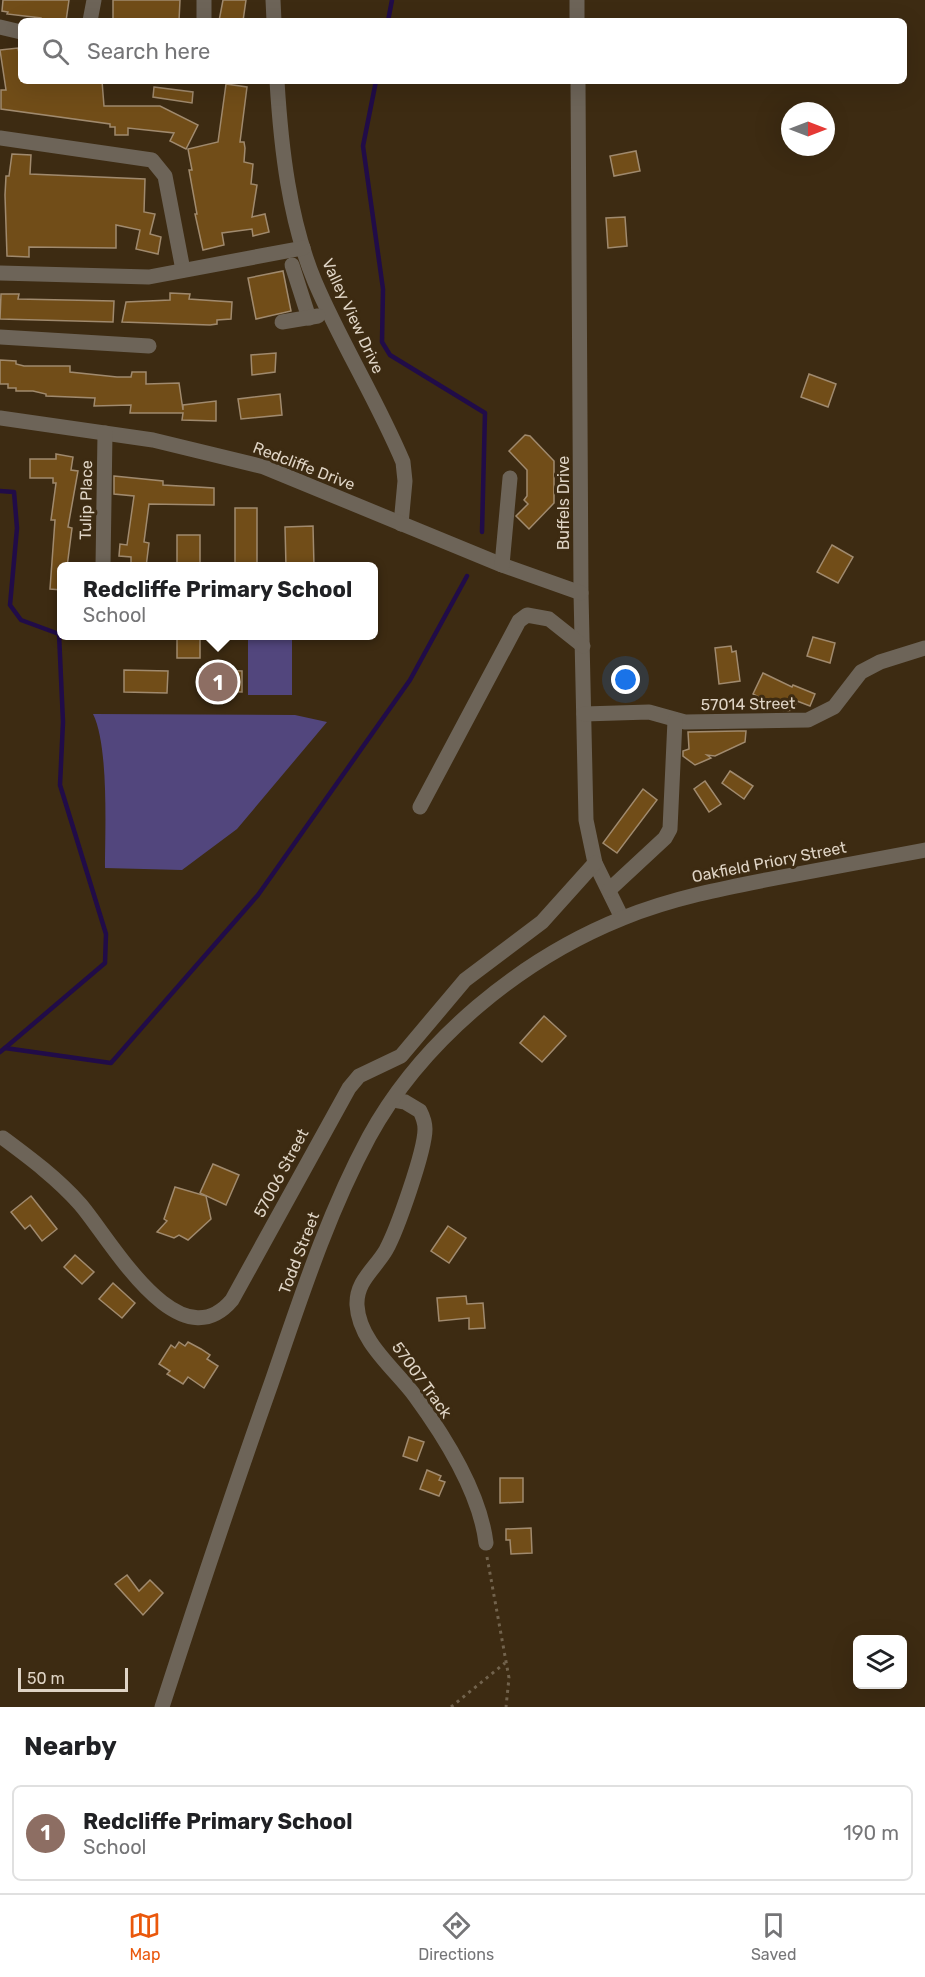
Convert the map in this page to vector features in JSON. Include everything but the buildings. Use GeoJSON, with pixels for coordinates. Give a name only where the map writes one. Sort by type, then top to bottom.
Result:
{"type":"FeatureCollection","features":[{"type":"Feature","properties":{"kind":"street"},"geometry":{"type":"LineString","coordinates":[[91,18],[94,0]]}},
{"type":"Feature","properties":{"kind":"street"},"geometry":{"type":"LineString","coordinates":[[204,0],[204,18]]}},
{"type":"Feature","properties":{"kind":"street"},"geometry":{"type":"LineString","coordinates":[[273,0],[274,18]]}},
{"type":"Feature","properties":{"kind":"street"},"geometry":{"type":"LineString","coordinates":[[577,0],[577,18]]}},
{"type":"Feature","properties":{"kind":"street"},"geometry":{"type":"LineString","coordinates":[[0,27],[18,31]]}},
{"type":"Feature","properties":{"kind":"street","name":"Valley View Drive"},"geometry":{"type":"LineString","coordinates":[[277,84],[287,174],[303,248],[330,314],[403,462],[405,481],[400,524]]}},
{"type":"Feature","properties":{"kind":"street","name":"Buffels Drive"},"geometry":{"type":"LineString","coordinates":[[578,84],[581,593],[586,820],[595,863],[622,918]]}},
{"type":"Feature","properties":{"kind":"street"},"geometry":{"type":"LineString","coordinates":[[0,138],[152,159],[165,176],[183,270]]}},
{"type":"Feature","properties":{"kind":"street"},"geometry":{"type":"LineString","coordinates":[[0,273],[131,278],[303,248]]}},
{"type":"Feature","properties":{"kind":"street"},"geometry":{"type":"LineString","coordinates":[[292,265],[309,318]]}},
{"type":"Feature","properties":{"kind":"street"},"geometry":{"type":"LineString","coordinates":[[282,322],[330,314]]}},
{"type":"Feature","properties":{"kind":"street"},"geometry":{"type":"LineString","coordinates":[[0,337],[149,346]]}},
{"type":"Feature","properties":{"kind":"street","name":"Redcliffe Drive"},"geometry":{"type":"LineString","coordinates":[[0,418],[206,451],[264,467],[502,565],[581,593]]}},
{"type":"Feature","properties":{"kind":"street","name":"Tulip Place"},"geometry":{"type":"LineString","coordinates":[[103,562],[105,433]]}},
{"type":"Feature","properties":{"kind":"street"},"geometry":{"type":"LineString","coordinates":[[502,565],[510,478]]}},
{"type":"Feature","properties":{"kind":"street"},"geometry":{"type":"LineString","coordinates":[[420,807],[519,621],[527,615],[549,619],[583,646]]}},
{"type":"Feature","properties":{"kind":"street","name":"57014 Street"},"geometry":{"type":"LineString","coordinates":[[584,714],[649,712],[675,720],[808,720],[834,707],[861,672],[880,662],[925,648]]}},
{"type":"Feature","properties":{"kind":"street"},"geometry":{"type":"LineString","coordinates":[[609,890],[665,838],[670,829],[675,720]]}},
{"type":"Feature","properties":{"kind":"street","name":"Oakfield Priory Street"},"geometry":{"type":"LineString","coordinates":[[622,918],[672,900],[925,850]]}},
{"type":"Feature","properties":{"kind":"street","name":"57006 Street"},"geometry":{"type":"LineString","coordinates":[[3,1138],[79,1203],[120,1260],[146,1289],[189,1316],[212,1316],[223,1311],[232,1300],[349,1088],[359,1076],[400,1056],[465,980],[542,922],[595,863]]}},
{"type":"Feature","properties":{"kind":"street","name":"Todd Street"},"geometry":{"type":"LineString","coordinates":[[162,1707],[321,1242],[371,1135],[421,1064],[450,1033],[492,996],[574,941],[622,918]]}},
{"type":"Feature","properties":{"kind":"street","name":"57007 Track"},"geometry":{"type":"LineString","coordinates":[[394,1100],[405,1102],[420,1111],[425,1129],[418,1161],[390,1243],[359,1288],[357,1304],[359,1320],[375,1348],[416,1397],[459,1467],[480,1511],[486,1543]]}},
{"type":"Feature","properties":{"kind":"path"},"geometry":{"type":"LineString","coordinates":[[486,1543],[490,1585],[509,1678],[506,1707]]}},
{"type":"Feature","properties":{"kind":"path"},"geometry":{"type":"LineString","coordinates":[[451,1707],[506,1662]]}},
{"type":"Feature","properties":{"kind":"shaded area"},"geometry":{"type":"Polygon","coordinates":[[[248,640],[292,640],[292,695],[248,695],[248,640]]]}},
{"type":"Feature","properties":{"kind":"shaded area"},"geometry":{"type":"Polygon","coordinates":[[[93,714],[295,715],[327,722],[237,829],[182,870],[105,868],[104,767],[102,746],[93,714]]]}},
{"type":"Feature","properties":{"kind":"waterway"},"geometry":{"type":"LineString","coordinates":[[389,18],[392,0]]}},
{"type":"Feature","properties":{"kind":"waterway"},"geometry":{"type":"LineString","coordinates":[[375,84],[363,146],[383,289],[382,342],[390,355],[485,413],[482,532]]}},
{"type":"Feature","properties":{"kind":"waterway"},"geometry":{"type":"LineString","coordinates":[[0,491],[14,492],[17,528],[10,605],[21,620],[57,633]]}},
{"type":"Feature","properties":{"kind":"waterway"},"geometry":{"type":"LineString","coordinates":[[0,1052],[5,1048],[111,1063],[258,895],[410,680],[467,576]]}},
{"type":"Feature","properties":{"kind":"waterway"},"geometry":{"type":"LineString","coordinates":[[5,1048],[105,963],[106,934],[60,785],[63,722],[59,640]]}},
{"type":"Feature","properties":{"kind":"place","name":"Redcliffe Primary School"},"geometry":{"type":"Point","coordinates":[218,682]}}]}
